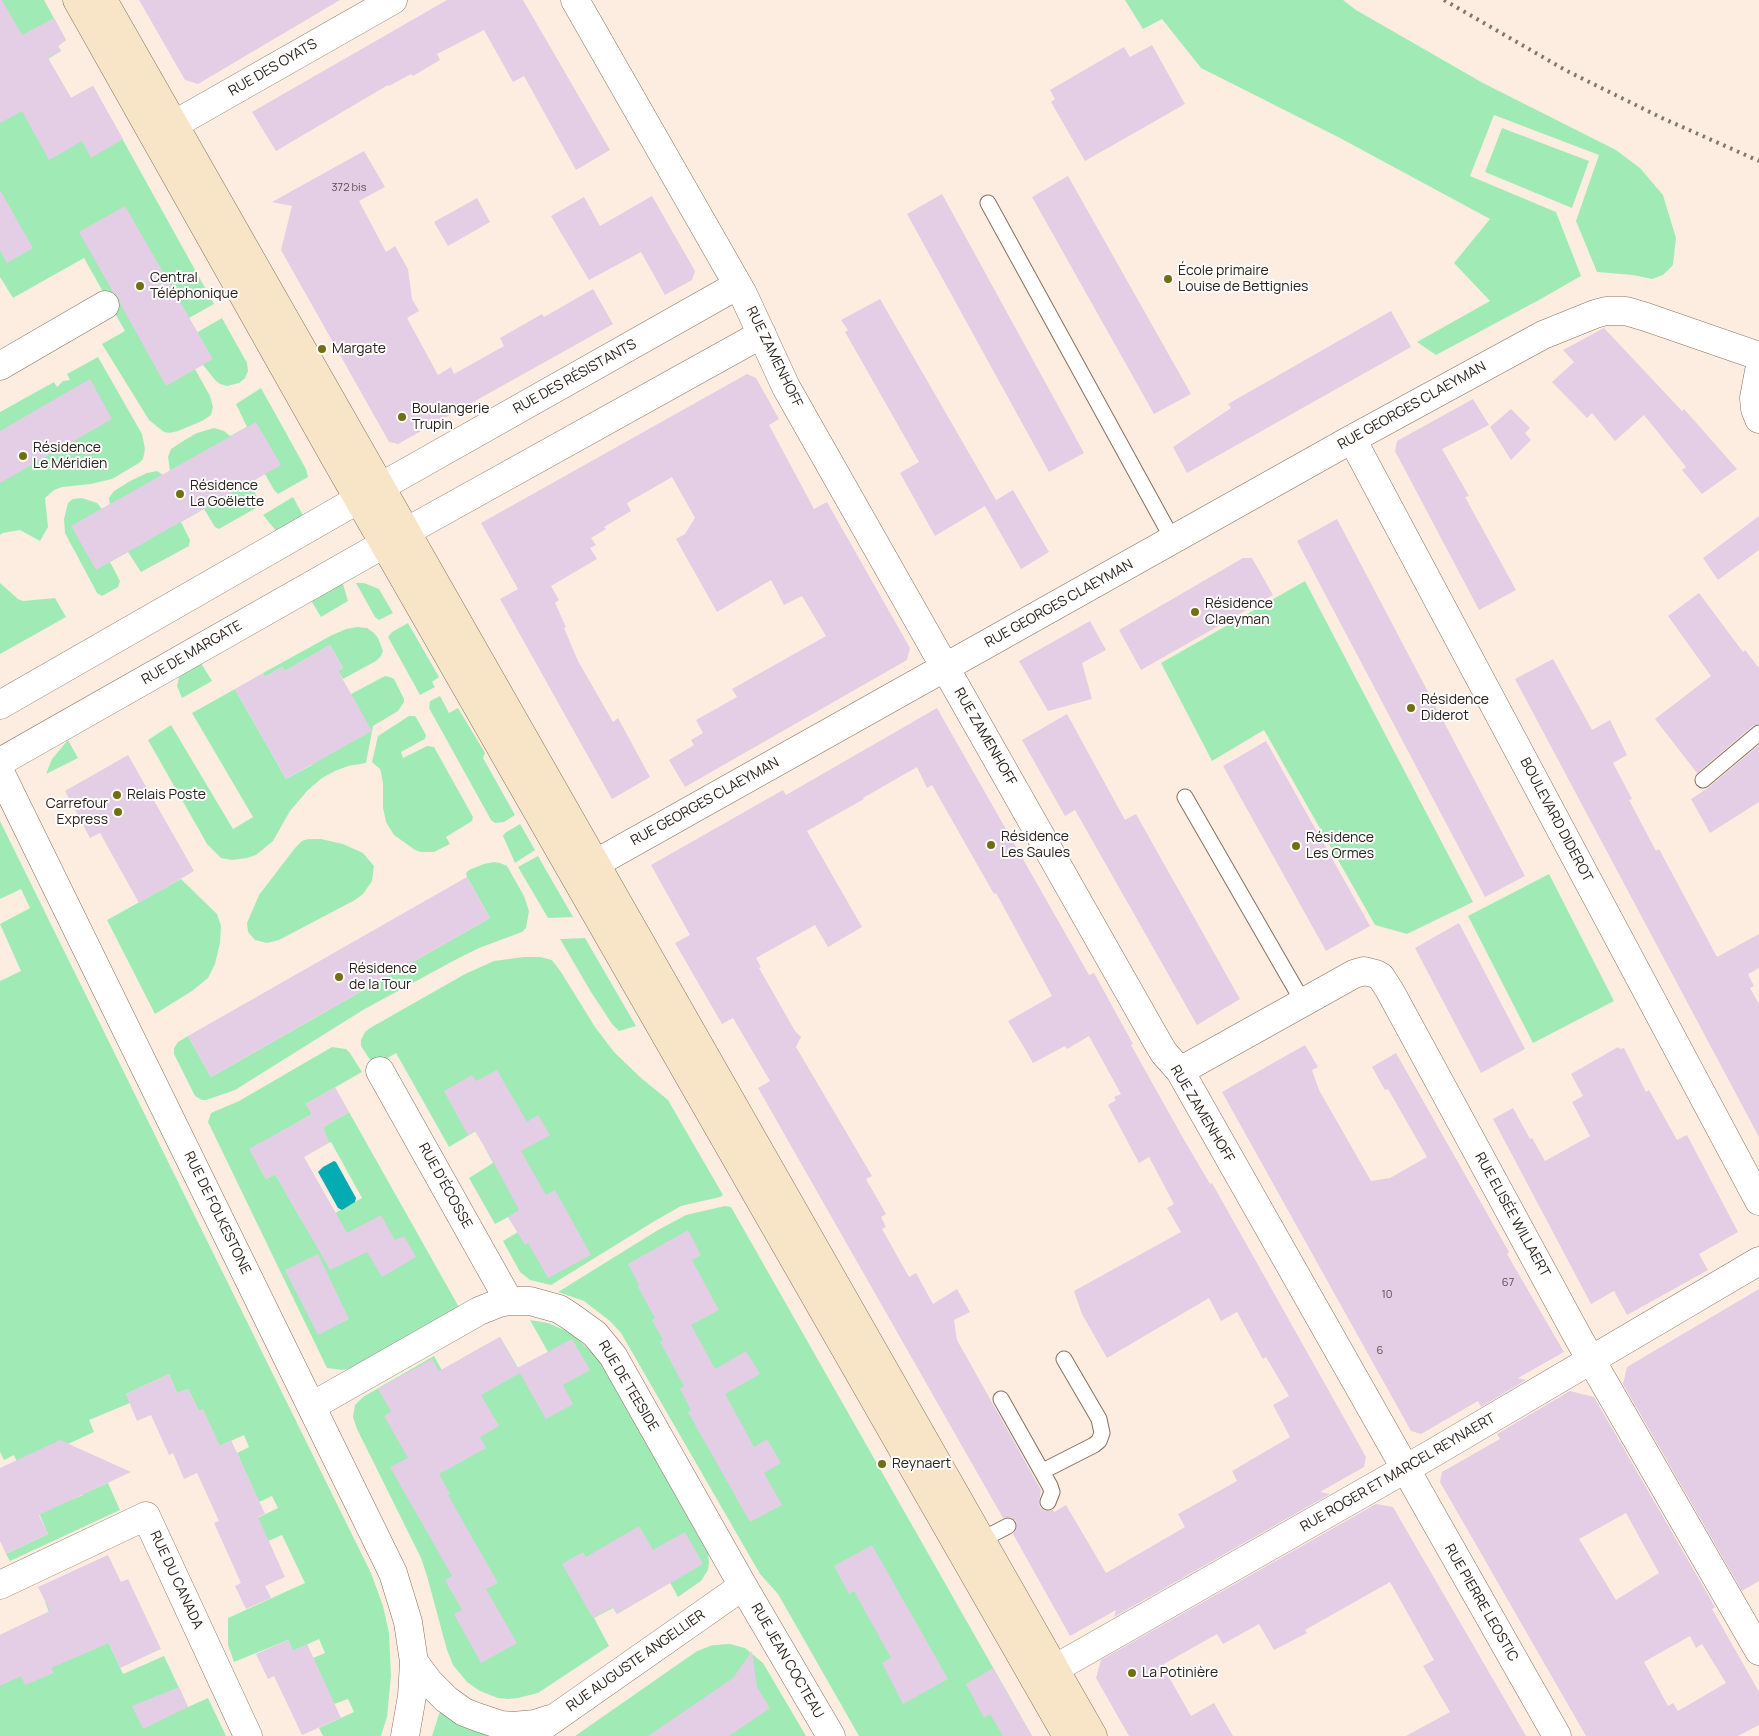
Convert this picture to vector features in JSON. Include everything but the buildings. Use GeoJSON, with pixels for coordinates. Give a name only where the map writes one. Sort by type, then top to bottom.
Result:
{"type":"FeatureCollection","features":[{"type":"Feature","properties":{"kind":"main road"},"geometry":{"type":"LineString","coordinates":[[77,0],[164,131],[1045,1675],[1093,1736]]}},
{"type":"Feature","properties":{"kind":"main road"},"geometry":{"type":"LineString","coordinates":[[103,0],[164,131]]}},
{"type":"Feature","properties":{"kind":"main road"},"geometry":{"type":"LineString","coordinates":[[585,870],[982,1540],[1045,1675],[1066,1736]]}},
{"type":"Feature","properties":{"kind":"street","name":"RUE DES OYATS"},"geometry":{"type":"LineString","coordinates":[[164,131],[393,0]]}},
{"type":"Feature","properties":{"kind":"street","name":"RUE ZAMENHOFF"},"geometry":{"type":"LineString","coordinates":[[575,0],[738,285],[786,387],[1158,1043],[1180,1071],[1405,1469]]}},
{"type":"Feature","properties":{"kind":"street","name":"RUE DES RÉSISTANTS"},"geometry":{"type":"LineString","coordinates":[[370,492],[738,285]]}},
{"type":"Feature","properties":{"kind":"street"},"geometry":{"type":"LineString","coordinates":[[1543,335],[1572,311],[1590,300],[1610,293],[1621,292],[1644,298],[1759,339]]}},
{"type":"Feature","properties":{"kind":"street"},"geometry":{"type":"LineString","coordinates":[[0,366],[105,305]]}},
{"type":"Feature","properties":{"kind":"street"},"geometry":{"type":"LineString","coordinates":[[1543,335],[1595,314],[1606,311],[1626,311],[1759,356]]}},
{"type":"Feature","properties":{"kind":"street"},"geometry":{"type":"LineString","coordinates":[[395,538],[762,334]]}},
{"type":"Feature","properties":{"kind":"street","name":"RUE GEORGES CLAEYMAN"},"geometry":{"type":"LineString","coordinates":[[585,870],[1352,439],[1543,335]]}},
{"type":"Feature","properties":{"kind":"street"},"geometry":{"type":"LineString","coordinates":[[1759,371],[1754,398],[1755,410],[1759,419]]}},
{"type":"Feature","properties":{"kind":"street","name":"BOULEVARD DIDEROT"},"geometry":{"type":"LineString","coordinates":[[1352,439],[1755,1183]]}},
{"type":"Feature","properties":{"kind":"street"},"geometry":{"type":"LineString","coordinates":[[0,705],[370,492]]}},
{"type":"Feature","properties":{"kind":"street","name":"RUE DE MARGATE"},"geometry":{"type":"LineString","coordinates":[[0,762],[395,538]]}},
{"type":"Feature","properties":{"kind":"street","name":"RUE DE FOLKESTONE"},"geometry":{"type":"LineString","coordinates":[[0,772],[393,1573],[408,1622],[414,1662],[412,1696],[405,1736]]}},
{"type":"Feature","properties":{"kind":"street","name":"RUE ELISÉE WILLAERT"},"geometry":{"type":"LineString","coordinates":[[1180,1071],[1354,974],[1364,971],[1380,977],[1390,991],[1591,1360],[1759,1651]]}},
{"type":"Feature","properties":{"kind":"street","name":"RUE D'ÉCOSSE"},"geometry":{"type":"LineString","coordinates":[[380,1071],[509,1301]]}},
{"type":"Feature","properties":{"kind":"street","name":"RUE ROGER ET MARCEL REYNAERT"},"geometry":{"type":"LineString","coordinates":[[1045,1675],[1405,1469],[1759,1261]]}},
{"type":"Feature","properties":{"kind":"street","name":"RUE DE TEESIDE"},"geometry":{"type":"LineString","coordinates":[[312,1406],[479,1311],[509,1301],[530,1301],[559,1310],[584,1324],[613,1356],[743,1586]]}},
{"type":"Feature","properties":{"kind":"street","name":"RUE PIERRE LEOSTIC"},"geometry":{"type":"LineString","coordinates":[[1405,1469],[1557,1736]]}},
{"type":"Feature","properties":{"kind":"street","name":"RUE DU CANADA"},"geometry":{"type":"LineString","coordinates":[[0,1585],[146,1516],[248,1736]]}},
{"type":"Feature","properties":{"kind":"street","name":"RUE AUGUSTE ANGELLIER"},"geometry":{"type":"LineString","coordinates":[[529,1736],[743,1586]]}},
{"type":"Feature","properties":{"kind":"street","name":"RUE JEAN COCTEAU"},"geometry":{"type":"LineString","coordinates":[[743,1586],[831,1736]]}},
{"type":"Feature","properties":{"kind":"street","name":"RUE DE FOLKESTONE"},"geometry":{"type":"LineString","coordinates":[[414,1662],[429,1682],[446,1699],[464,1712],[501,1725],[513,1726],[535,1724],[555,1718]]}},
{"type":"Feature","properties":{"kind":"lane"},"geometry":{"type":"LineString","coordinates":[[988,203],[1173,540]]}},
{"type":"Feature","properties":{"kind":"lane"},"geometry":{"type":"LineString","coordinates":[[1703,780],[1759,733]]}},
{"type":"Feature","properties":{"kind":"lane"},"geometry":{"type":"LineString","coordinates":[[1185,797],[1302,1002]]}},
{"type":"Feature","properties":{"kind":"lane"},"geometry":{"type":"LineString","coordinates":[[1043,1471],[1094,1445],[1099,1441],[1102,1433],[1099,1419],[1064,1359]]}},
{"type":"Feature","properties":{"kind":"lane"},"geometry":{"type":"LineString","coordinates":[[1001,1400],[1043,1471],[1051,1489],[1051,1496],[1048,1502]]}},
{"type":"Feature","properties":{"kind":"lane"},"geometry":{"type":"LineString","coordinates":[[982,1540],[1008,1526]]}},
{"type":"Feature","properties":{"kind":"green space"},"geometry":{"type":"Polygon","coordinates":[[[0,0],[44,0],[66,40],[58,46],[61,51],[48,59],[71,98],[93,86],[214,304],[189,318],[189,337],[222,318],[247,363],[248,371],[245,378],[239,383],[227,386],[216,381],[203,365],[195,369],[210,396],[213,407],[211,415],[202,421],[170,433],[164,432],[149,420],[102,344],[125,331],[84,258],[13,298],[0,277],[0,0]]]}},
{"type":"Feature","properties":{"kind":"green space"},"geometry":{"type":"Polygon","coordinates":[[[1125,0],[1343,0],[1356,10],[1483,83],[1616,150],[1640,168],[1663,195],[1676,238],[1673,265],[1663,275],[1652,279],[1633,275],[1597,272],[1576,221],[1599,155],[1494,115],[1470,176],[1556,212],[1581,276],[1436,355],[1417,342],[1490,301],[1454,263],[1490,219],[1340,138],[1201,68],[1162,19],[1143,29],[1125,0]]]}},
{"type":"Feature","properties":{"kind":"green space"},"geometry":{"type":"Polygon","coordinates":[[[1502,128],[1589,161],[1572,208],[1485,172],[1502,128]]]}},
{"type":"Feature","properties":{"kind":"green space"},"geometry":{"type":"Polygon","coordinates":[[[98,357],[142,434],[145,449],[143,459],[112,479],[54,490],[45,498],[48,527],[40,541],[20,530],[0,535],[0,412],[54,382],[57,387],[63,381],[70,380],[67,374],[98,357]]]}},
{"type":"Feature","properties":{"kind":"green space"},"geometry":{"type":"Polygon","coordinates":[[[261,388],[306,469],[308,477],[278,494],[265,474],[249,483],[259,500],[259,505],[256,508],[219,529],[215,527],[204,509],[181,522],[190,540],[189,546],[141,572],[128,552],[110,562],[120,581],[118,587],[102,596],[97,593],[65,533],[64,519],[68,503],[73,499],[82,498],[97,503],[102,509],[110,504],[109,498],[114,491],[132,480],[147,473],[157,471],[163,475],[170,471],[168,457],[171,449],[197,433],[214,428],[224,431],[230,436],[247,427],[236,404],[261,388]]]}},
{"type":"Feature","properties":{"kind":"green space"},"geometry":{"type":"Polygon","coordinates":[[[293,497],[304,517],[277,532],[263,515],[293,497]]]}},
{"type":"Feature","properties":{"kind":"green space"},"geometry":{"type":"Polygon","coordinates":[[[1305,581],[1473,902],[1407,934],[1375,925],[1264,730],[1212,761],[1161,663],[1305,581]]]}},
{"type":"Feature","properties":{"kind":"green space"},"geometry":{"type":"Polygon","coordinates":[[[0,583],[18,599],[23,601],[55,598],[66,617],[0,654],[0,583]]]}},
{"type":"Feature","properties":{"kind":"green space"},"geometry":{"type":"Polygon","coordinates":[[[356,583],[364,583],[379,589],[393,613],[379,620],[375,617],[356,583]]]}},
{"type":"Feature","properties":{"kind":"green space"},"geometry":{"type":"Polygon","coordinates":[[[343,584],[348,601],[321,617],[310,599],[343,584]]]}},
{"type":"Feature","properties":{"kind":"green space"},"geometry":{"type":"Polygon","coordinates":[[[408,623],[439,677],[432,682],[435,687],[420,695],[388,637],[392,632],[408,623]]]}},
{"type":"Feature","properties":{"kind":"green space"},"geometry":{"type":"Polygon","coordinates":[[[357,627],[367,628],[374,633],[383,651],[376,661],[343,679],[338,671],[343,668],[330,645],[285,671],[282,667],[265,677],[263,673],[332,635],[357,627]]]}},
{"type":"Feature","properties":{"kind":"green space"},"geometry":{"type":"Polygon","coordinates":[[[201,663],[212,681],[182,698],[177,686],[179,677],[201,663]]]}},
{"type":"Feature","properties":{"kind":"green space"},"geometry":{"type":"Polygon","coordinates":[[[385,676],[394,679],[404,702],[398,711],[373,726],[366,763],[348,766],[322,778],[308,790],[290,811],[273,841],[256,855],[247,858],[232,860],[221,858],[207,844],[148,740],[171,725],[233,829],[253,817],[192,713],[235,689],[286,779],[312,765],[351,694],[385,676]]]}},
{"type":"Feature","properties":{"kind":"green space"},"geometry":{"type":"Polygon","coordinates":[[[440,696],[449,713],[458,708],[485,753],[483,758],[515,815],[504,822],[495,823],[491,820],[429,708],[430,701],[440,696]]]}},
{"type":"Feature","properties":{"kind":"green space"},"geometry":{"type":"Polygon","coordinates":[[[409,716],[415,716],[426,735],[425,739],[401,752],[403,758],[427,746],[434,747],[473,817],[472,821],[446,837],[450,844],[434,852],[415,850],[394,835],[386,822],[383,808],[383,783],[380,769],[372,762],[378,736],[409,716]]]}},
{"type":"Feature","properties":{"kind":"green space"},"geometry":{"type":"Polygon","coordinates":[[[68,740],[78,758],[46,774],[52,759],[68,740]]]}},
{"type":"Feature","properties":{"kind":"green space"},"geometry":{"type":"Polygon","coordinates":[[[0,821],[371,1573],[383,1606],[389,1633],[391,1676],[387,1717],[381,1736],[323,1736],[319,1728],[354,1712],[348,1699],[334,1704],[313,1658],[325,1653],[319,1639],[293,1651],[288,1640],[234,1662],[228,1645],[228,1618],[305,1583],[282,1535],[255,1547],[245,1524],[278,1508],[272,1496],[259,1502],[237,1453],[249,1447],[244,1435],[209,1451],[203,1409],[199,1411],[188,1389],[177,1393],[169,1374],[126,1394],[130,1403],[89,1420],[94,1432],[68,1444],[48,1457],[68,1501],[83,1495],[82,1492],[108,1483],[120,1510],[10,1561],[6,1554],[48,1534],[14,1455],[4,1460],[0,1452],[0,981],[21,971],[0,924],[30,908],[21,889],[0,899],[0,821]]]}},
{"type":"Feature","properties":{"kind":"green space"},"geometry":{"type":"Polygon","coordinates":[[[520,824],[535,850],[515,863],[503,836],[520,824]]]}},
{"type":"Feature","properties":{"kind":"green space"},"geometry":{"type":"Polygon","coordinates":[[[321,839],[343,844],[363,853],[374,866],[372,881],[363,894],[355,900],[279,940],[267,943],[255,940],[248,932],[247,923],[259,895],[295,848],[302,841],[321,839]]]}},
{"type":"Feature","properties":{"kind":"green space"},"geometry":{"type":"Polygon","coordinates":[[[538,856],[573,917],[548,918],[518,867],[538,856]]]}},
{"type":"Feature","properties":{"kind":"green space"},"geometry":{"type":"Polygon","coordinates":[[[494,862],[507,866],[524,896],[529,911],[526,928],[522,932],[479,948],[363,1010],[235,1090],[206,1100],[195,1096],[174,1054],[174,1048],[178,1042],[188,1036],[211,1077],[490,918],[466,873],[484,864],[494,862]]]}},
{"type":"Feature","properties":{"kind":"green space"},"geometry":{"type":"Polygon","coordinates":[[[1549,874],[1614,1001],[1533,1043],[1468,916],[1549,874]]]}},
{"type":"Feature","properties":{"kind":"green space"},"geometry":{"type":"Polygon","coordinates":[[[181,879],[217,914],[221,926],[220,943],[215,964],[208,978],[192,991],[155,1014],[107,920],[181,879]]]}},
{"type":"Feature","properties":{"kind":"green space"},"geometry":{"type":"Polygon","coordinates":[[[585,938],[636,1026],[619,1031],[612,1024],[560,939],[585,938]]]}},
{"type":"Feature","properties":{"kind":"green space"},"geometry":{"type":"Polygon","coordinates":[[[540,957],[552,960],[595,1027],[614,1052],[668,1100],[723,1195],[681,1206],[551,1285],[530,1280],[520,1272],[503,1241],[518,1232],[508,1217],[495,1224],[469,1178],[493,1163],[484,1146],[490,1143],[481,1128],[449,1147],[396,1053],[374,1066],[361,1046],[361,1040],[365,1032],[370,1028],[465,974],[494,961],[540,957]]]}},
{"type":"Feature","properties":{"kind":"green space"},"geometry":{"type":"Polygon","coordinates":[[[332,1047],[346,1049],[362,1072],[306,1104],[312,1114],[250,1150],[266,1179],[275,1174],[302,1221],[328,1217],[362,1198],[331,1142],[329,1143],[323,1127],[349,1112],[460,1309],[352,1368],[342,1370],[327,1368],[208,1122],[211,1113],[239,1101],[332,1047]]]}},
{"type":"Feature","properties":{"kind":"green space"},"geometry":{"type":"Polygon","coordinates":[[[725,1206],[731,1207],[1032,1736],[859,1736],[778,1594],[760,1574],[621,1333],[610,1321],[584,1301],[558,1292],[658,1230],[686,1215],[725,1206]]]}},
{"type":"Feature","properties":{"kind":"green space"},"geometry":{"type":"Polygon","coordinates":[[[530,1320],[548,1323],[571,1333],[602,1364],[708,1553],[709,1563],[708,1570],[701,1581],[678,1597],[667,1577],[651,1594],[617,1614],[613,1608],[594,1618],[609,1646],[538,1693],[508,1699],[498,1698],[480,1691],[467,1682],[453,1665],[421,1558],[357,1429],[353,1417],[355,1405],[363,1397],[434,1356],[445,1376],[464,1357],[500,1337],[522,1375],[548,1352],[530,1320]]]}},
{"type":"Feature","properties":{"kind":"green space"},"geometry":{"type":"Polygon","coordinates":[[[75,1588],[101,1626],[123,1674],[164,1656],[188,1707],[208,1698],[226,1736],[0,1736],[0,1635],[49,1612],[45,1602],[75,1588]]]}},
{"type":"Feature","properties":{"kind":"green space"},"geometry":{"type":"Polygon","coordinates":[[[730,1644],[745,1648],[763,1663],[806,1736],[575,1736],[697,1651],[713,1645],[730,1644]]]}},
{"type":"Feature","properties":{"kind":"green space"},"geometry":{"type":"Polygon","coordinates":[[[442,1711],[488,1733],[488,1736],[432,1736],[439,1714],[442,1711]]]}},
{"type":"Feature","properties":{"kind":"water"},"geometry":{"type":"Polygon","coordinates":[[[334,1161],[356,1198],[355,1202],[342,1210],[338,1208],[318,1172],[334,1161]]]}},
{"type":"Feature","properties":{"kind":"railway"},"geometry":{"type":"LineString","coordinates":[[1444,0],[1567,71],[1662,118],[1759,161]]}},
{"type":"Feature","properties":{"kind":"place","name":"École primaire Louise de Bettignies"},"geometry":{"type":"Point","coordinates":[1168,279]}},
{"type":"Feature","properties":{"kind":"place","name":"Central Téléphonique"},"geometry":{"type":"Point","coordinates":[140,286]}},
{"type":"Feature","properties":{"kind":"place","name":"Margate"},"geometry":{"type":"Point","coordinates":[322,349]}},
{"type":"Feature","properties":{"kind":"place","name":"Boulangerie Trupin"},"geometry":{"type":"Point","coordinates":[402,417]}},
{"type":"Feature","properties":{"kind":"place","name":"Résidence Le Méridien"},"geometry":{"type":"Point","coordinates":[23,456]}},
{"type":"Feature","properties":{"kind":"place","name":"Résidence La Goëlette"},"geometry":{"type":"Point","coordinates":[180,494]}},
{"type":"Feature","properties":{"kind":"place","name":"Résidence Claeyman"},"geometry":{"type":"Point","coordinates":[1195,612]}},
{"type":"Feature","properties":{"kind":"place","name":"Résidence Diderot"},"geometry":{"type":"Point","coordinates":[1411,708]}},
{"type":"Feature","properties":{"kind":"place","name":"Relais Poste"},"geometry":{"type":"Point","coordinates":[117,795]}},
{"type":"Feature","properties":{"kind":"place","name":"Carrefour Express"},"geometry":{"type":"Point","coordinates":[118,812]}},
{"type":"Feature","properties":{"kind":"place","name":"Résidence Les Saules"},"geometry":{"type":"Point","coordinates":[991,845]}},
{"type":"Feature","properties":{"kind":"place","name":"Résidence Les Ormes"},"geometry":{"type":"Point","coordinates":[1296,846]}},
{"type":"Feature","properties":{"kind":"place","name":"Résidence de la Tour"},"geometry":{"type":"Point","coordinates":[339,977]}},
{"type":"Feature","properties":{"kind":"place","name":"Reynaert"},"geometry":{"type":"Point","coordinates":[882,1464]}},
{"type":"Feature","properties":{"kind":"place","name":"La Potinière"},"geometry":{"type":"Point","coordinates":[1132,1673]}}]}
